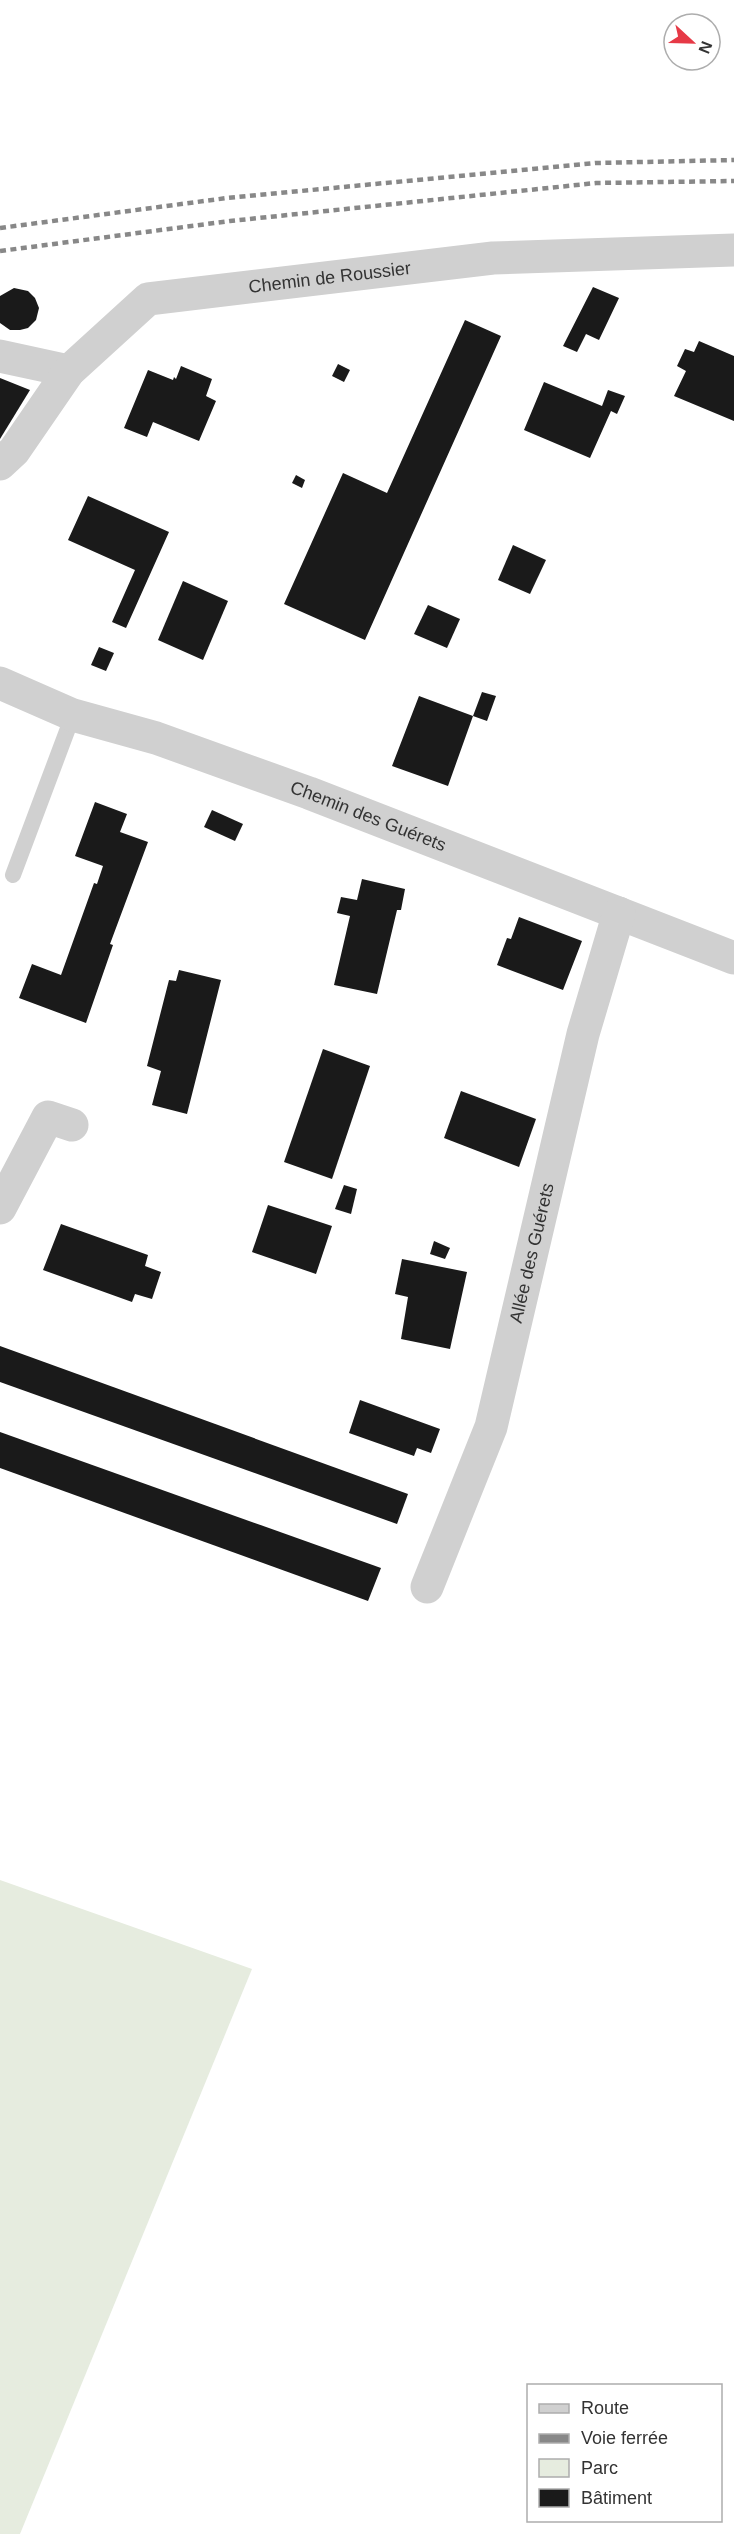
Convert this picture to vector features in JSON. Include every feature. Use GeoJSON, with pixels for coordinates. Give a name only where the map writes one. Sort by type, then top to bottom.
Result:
{"type":"FeatureCollection","features":[{"type":"Feature","properties":{"kind":"street","name":"Chemin de Roussier"},"geometry":{"type":"LineString","coordinates":[[0,464],[14,452],[69,371],[148,298],[493,258],[734,250]]}},
{"type":"Feature","properties":{"kind":"street"},"geometry":{"type":"LineString","coordinates":[[0,357],[69,371]]}},
{"type":"Feature","properties":{"kind":"street","name":"Chemin des Guérets"},"geometry":{"type":"LineString","coordinates":[[0,683],[73,715],[156,738],[309,793],[734,958]]}},
{"type":"Feature","properties":{"kind":"street","name":"Allée des Guérets"},"geometry":{"type":"LineString","coordinates":[[426,1587],[490,1427],[583,1034],[619,913]]}},
{"type":"Feature","properties":{"kind":"street"},"geometry":{"type":"LineString","coordinates":[[0,1208],[48,1117],[72,1125]]}},
{"type":"Feature","properties":{"kind":"lane"},"geometry":{"type":"LineString","coordinates":[[13,875],[73,715]]}},
{"type":"Feature","properties":{"kind":"green space"},"geometry":{"type":"Polygon","coordinates":[[[0,1880],[252,1969],[20,2534],[0,2534],[0,1880]]]}},
{"type":"Feature","properties":{"kind":"building"},"geometry":{"type":"Polygon","coordinates":[[[593,287],[619,298],[599,340],[586,334],[577,352],[563,346],[593,287]]]}},
{"type":"Feature","properties":{"kind":"building"},"geometry":{"type":"Polygon","coordinates":[[[14,288],[28,291],[35,298],[39,308],[36,320],[28,328],[20,330],[10,330],[0,323],[0,296],[14,288]]]}},
{"type":"Feature","properties":{"kind":"building"},"geometry":{"type":"Polygon","coordinates":[[[465,320],[501,336],[365,640],[284,604],[343,473],[387,493],[465,320]]]}},
{"type":"Feature","properties":{"kind":"building"},"geometry":{"type":"Polygon","coordinates":[[[699,341],[734,356],[734,421],[674,396],[686,371],[677,366],[685,349],[694,352],[699,341]]]}},
{"type":"Feature","properties":{"kind":"building"},"geometry":{"type":"Polygon","coordinates":[[[338,364],[350,370],[344,382],[332,376],[338,364]]]}},
{"type":"Feature","properties":{"kind":"building"},"geometry":{"type":"Polygon","coordinates":[[[181,366],[212,379],[206,396],[216,401],[199,441],[153,422],[147,437],[124,428],[148,370],[173,380],[174,377],[176,379],[181,366]]]}},
{"type":"Feature","properties":{"kind":"building"},"geometry":{"type":"Polygon","coordinates":[[[0,378],[30,390],[0,439],[0,378]]]}},
{"type":"Feature","properties":{"kind":"building"},"geometry":{"type":"Polygon","coordinates":[[[544,382],[602,406],[608,390],[625,396],[617,414],[611,411],[590,458],[524,430],[544,382]]]}},
{"type":"Feature","properties":{"kind":"building"},"geometry":{"type":"Polygon","coordinates":[[[296,475],[305,480],[302,488],[292,483],[296,475]]]}},
{"type":"Feature","properties":{"kind":"building"},"geometry":{"type":"Polygon","coordinates":[[[88,496],[169,532],[126,628],[112,622],[135,570],[68,540],[88,496]]]}},
{"type":"Feature","properties":{"kind":"building"},"geometry":{"type":"Polygon","coordinates":[[[513,545],[546,560],[530,594],[498,580],[513,545]]]}},
{"type":"Feature","properties":{"kind":"building"},"geometry":{"type":"Polygon","coordinates":[[[183,581],[228,601],[203,660],[158,640],[183,581]]]}},
{"type":"Feature","properties":{"kind":"building"},"geometry":{"type":"Polygon","coordinates":[[[428,605],[460,619],[447,648],[414,634],[428,605]]]}},
{"type":"Feature","properties":{"kind":"building"},"geometry":{"type":"Polygon","coordinates":[[[99,647],[114,653],[106,671],[91,665],[99,647]]]}},
{"type":"Feature","properties":{"kind":"building"},"geometry":{"type":"Polygon","coordinates":[[[482,692],[496,696],[487,721],[473,716],[482,692]]]}},
{"type":"Feature","properties":{"kind":"building"},"geometry":{"type":"Polygon","coordinates":[[[419,696],[473,716],[448,786],[392,766],[419,696]]]}},
{"type":"Feature","properties":{"kind":"building"},"geometry":{"type":"Polygon","coordinates":[[[95,802],[127,814],[120,832],[148,842],[110,944],[113,945],[86,1023],[19,998],[32,964],[61,975],[94,883],[97,884],[103,866],[75,856],[95,802]]]}},
{"type":"Feature","properties":{"kind":"building"},"geometry":{"type":"Polygon","coordinates":[[[212,810],[243,824],[235,841],[204,827],[212,810]]]}},
{"type":"Feature","properties":{"kind":"building"},"geometry":{"type":"Polygon","coordinates":[[[362,879],[405,889],[401,910],[397,910],[377,994],[334,985],[350,916],[337,913],[341,897],[357,900],[362,879]]]}},
{"type":"Feature","properties":{"kind":"building"},"geometry":{"type":"Polygon","coordinates":[[[519,917],[582,941],[563,990],[497,965],[507,938],[511,939],[519,917]]]}},
{"type":"Feature","properties":{"kind":"building"},"geometry":{"type":"Polygon","coordinates":[[[179,970],[221,980],[187,1114],[152,1105],[161,1071],[147,1066],[169,980],[176,981],[179,970]]]}},
{"type":"Feature","properties":{"kind":"building"},"geometry":{"type":"Polygon","coordinates":[[[323,1049],[370,1066],[332,1179],[284,1162],[323,1049]]]}},
{"type":"Feature","properties":{"kind":"building"},"geometry":{"type":"Polygon","coordinates":[[[461,1091],[536,1119],[519,1167],[444,1138],[461,1091]]]}},
{"type":"Feature","properties":{"kind":"building"},"geometry":{"type":"Polygon","coordinates":[[[344,1185],[357,1189],[351,1214],[335,1209],[344,1185]]]}},
{"type":"Feature","properties":{"kind":"building"},"geometry":{"type":"Polygon","coordinates":[[[268,1205],[332,1226],[316,1274],[252,1252],[268,1205]]]}},
{"type":"Feature","properties":{"kind":"building"},"geometry":{"type":"Polygon","coordinates":[[[61,1224],[148,1255],[145,1266],[161,1272],[152,1299],[135,1294],[132,1302],[43,1270],[61,1224]]]}},
{"type":"Feature","properties":{"kind":"building"},"geometry":{"type":"Polygon","coordinates":[[[434,1241],[450,1248],[445,1259],[430,1254],[434,1241]]]}},
{"type":"Feature","properties":{"kind":"building"},"geometry":{"type":"Polygon","coordinates":[[[402,1259],[467,1272],[450,1349],[401,1339],[408,1297],[395,1294],[402,1259]]]}},
{"type":"Feature","properties":{"kind":"building"},"geometry":{"type":"Polygon","coordinates":[[[0,1346],[408,1494],[397,1524],[0,1382],[0,1346]]]}},
{"type":"Feature","properties":{"kind":"building"},"geometry":{"type":"Polygon","coordinates":[[[360,1400],[440,1429],[431,1453],[417,1448],[414,1456],[349,1433],[360,1400]]]}},
{"type":"Feature","properties":{"kind":"building"},"geometry":{"type":"Polygon","coordinates":[[[0,1432],[381,1568],[368,1601],[0,1468],[0,1432]]]}},
{"type":"Feature","properties":{"kind":"railway"},"geometry":{"type":"LineString","coordinates":[[0,228],[227,198],[596,163],[734,160]]}},
{"type":"Feature","properties":{"kind":"railway"},"geometry":{"type":"LineString","coordinates":[[0,251],[230,221],[596,183],[734,181]]}}]}
